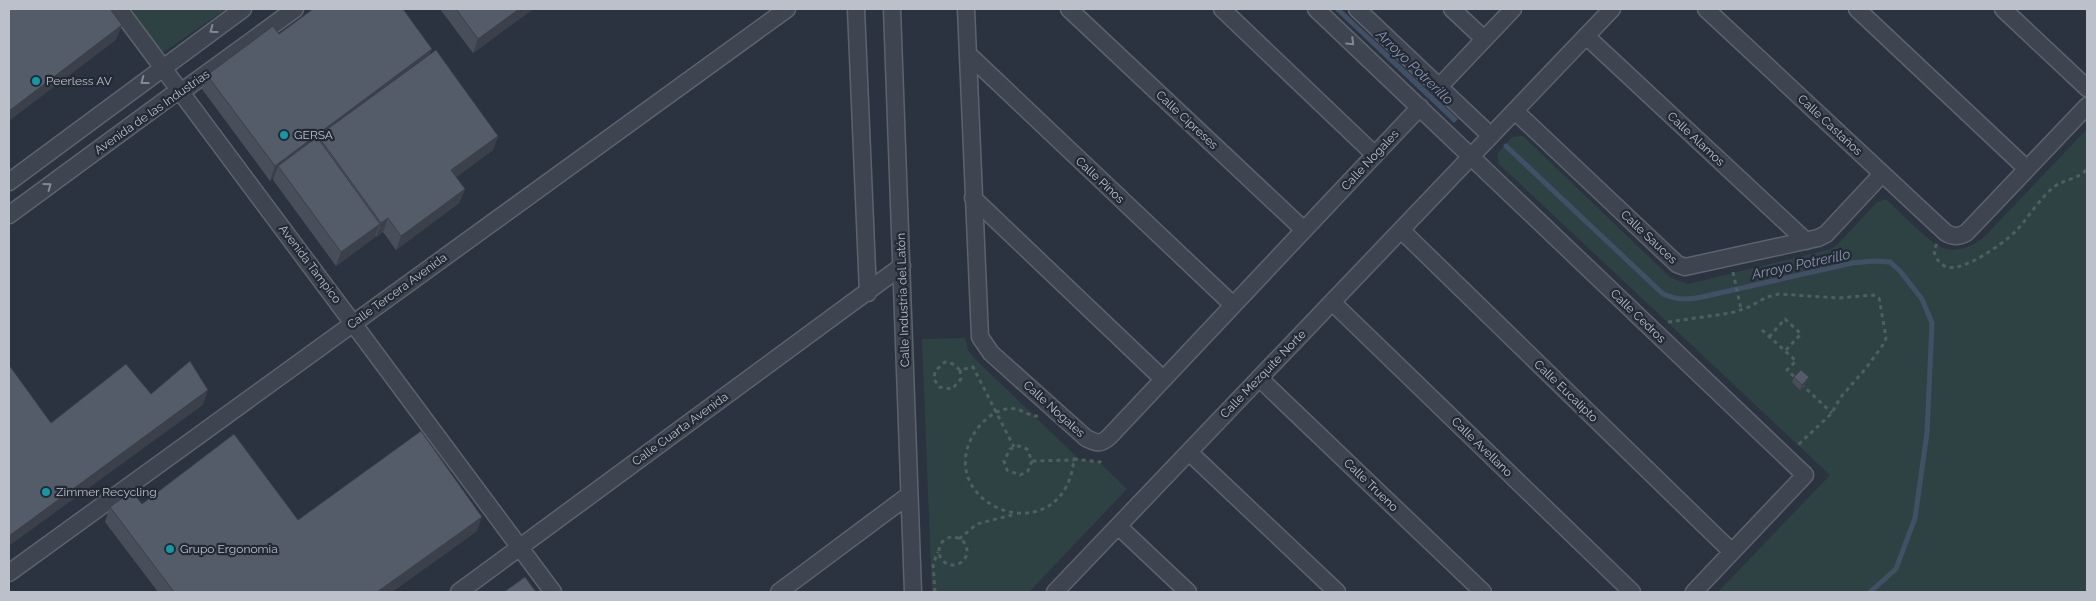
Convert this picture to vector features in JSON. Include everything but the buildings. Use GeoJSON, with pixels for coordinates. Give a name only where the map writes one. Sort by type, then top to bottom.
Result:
{"type":"FeatureCollection","features":[{"type":"Feature","properties":{"kind":"street","name":"Avenida Tampico"},"geometry":{"type":"LineString","coordinates":[[119,9],[553,592]]}},
{"type":"Feature","properties":{"kind":"street"},"geometry":{"type":"LineString","coordinates":[[9,182],[162,67],[243,9]]}},
{"type":"Feature","properties":{"kind":"street","name":"Avenida de las Industrias"},"geometry":{"type":"LineString","coordinates":[[9,215],[171,96],[181,92],[295,9]]}},
{"type":"Feature","properties":{"kind":"street","name":"Calle Tercera Avenida"},"geometry":{"type":"LineString","coordinates":[[9,573],[787,9]]}},
{"type":"Feature","properties":{"kind":"street"},"geometry":{"type":"LineString","coordinates":[[856,9],[868,293]]}},
{"type":"Feature","properties":{"kind":"street","name":"Calle Industria del Latón"},"geometry":{"type":"LineString","coordinates":[[892,9],[913,592]]}},
{"type":"Feature","properties":{"kind":"street","name":"Calle Nogales"},"geometry":{"type":"LineString","coordinates":[[966,9],[980,337],[990,353],[1086,438],[1100,443],[1109,437],[1420,107]]}},
{"type":"Feature","properties":{"kind":"street","name":"Calle Cipreses"},"geometry":{"type":"LineString","coordinates":[[1069,9],[1304,230]]}},
{"type":"Feature","properties":{"kind":"street"},"geometry":{"type":"LineString","coordinates":[[1222,9],[1375,155]]}},
{"type":"Feature","properties":{"kind":"street","name":"Calle Cedros"},"geometry":{"type":"LineString","coordinates":[[1316,9],[1805,475],[1732,552]]}},
{"type":"Feature","properties":{"kind":"street"},"geometry":{"type":"LineString","coordinates":[[1357,9],[1491,136]]}},
{"type":"Feature","properties":{"kind":"street"},"geometry":{"type":"LineString","coordinates":[[1452,9],[1484,39]]}},
{"type":"Feature","properties":{"kind":"street"},"geometry":{"type":"LineString","coordinates":[[1439,87],[1513,9]]}},
{"type":"Feature","properties":{"kind":"street","name":"Calle Mezquite Norte"},"geometry":{"type":"LineString","coordinates":[[1055,592],[1612,9]]}},
{"type":"Feature","properties":{"kind":"street","name":"Calle Castaños"},"geometry":{"type":"LineString","coordinates":[[1706,9],[1946,234],[1957,237],[1966,233],[2027,169]]}},
{"type":"Feature","properties":{"kind":"street"},"geometry":{"type":"LineString","coordinates":[[1856,9],[2027,169],[2087,106]]}},
{"type":"Feature","properties":{"kind":"street"},"geometry":{"type":"LineString","coordinates":[[2003,9],[2087,88]]}},
{"type":"Feature","properties":{"kind":"street","name":"Calle Alamos"},"geometry":{"type":"LineString","coordinates":[[1586,36],[1806,241]]}},
{"type":"Feature","properties":{"kind":"street","name":"Calle Pinos"},"geometry":{"type":"LineString","coordinates":[[968,54],[1233,305]]}},
{"type":"Feature","properties":{"kind":"street","name":"Calle Sauces"},"geometry":{"type":"LineString","coordinates":[[1515,111],[1681,266],[1689,267],[1806,241],[1826,234],[1882,174]]}},
{"type":"Feature","properties":{"kind":"street"},"geometry":{"type":"LineString","coordinates":[[973,198],[1163,379]]}},
{"type":"Feature","properties":{"kind":"street","name":"Calle Eucalipto"},"geometry":{"type":"LineString","coordinates":[[1401,230],[1732,552]]}},
{"type":"Feature","properties":{"kind":"street","name":"Calle Cuarta Avenida"},"geometry":{"type":"LineString","coordinates":[[459,592],[868,293],[902,266]]}},
{"type":"Feature","properties":{"kind":"street","name":"Calle Avellano"},"geometry":{"type":"LineString","coordinates":[[1332,302],[1632,592]]}},
{"type":"Feature","properties":{"kind":"street","name":"Calle Trueno"},"geometry":{"type":"LineString","coordinates":[[1259,378],[1483,592]]}},
{"type":"Feature","properties":{"kind":"street"},"geometry":{"type":"LineString","coordinates":[[1189,452],[1337,592]]}},
{"type":"Feature","properties":{"kind":"street"},"geometry":{"type":"LineString","coordinates":[[779,592],[909,495]]}},
{"type":"Feature","properties":{"kind":"street"},"geometry":{"type":"LineString","coordinates":[[1118,526],[1188,592]]}},
{"type":"Feature","properties":{"kind":"street"},"geometry":{"type":"LineString","coordinates":[[1694,592],[1732,552]]}},
{"type":"Feature","properties":{"kind":"path"},"geometry":{"type":"LineString","coordinates":[[1938,242],[1934,252],[1943,266],[1954,269],[1967,264],[2016,231],[2054,187],[2078,176],[2087,169]]}},
{"type":"Feature","properties":{"kind":"path"},"geometry":{"type":"LineString","coordinates":[[1733,271],[1742,310]]}},
{"type":"Feature","properties":{"kind":"path"},"geometry":{"type":"LineString","coordinates":[[1662,323],[1742,310],[1767,297],[1779,294],[1838,298],[1874,295],[1878,298],[1886,337],[1885,342],[1867,367],[1840,398],[1832,413],[1794,448]]}},
{"type":"Feature","properties":{"kind":"path"},"geometry":{"type":"LineString","coordinates":[[1769,337],[1785,320],[1801,334],[1785,351]]}},
{"type":"Feature","properties":{"kind":"path"},"geometry":{"type":"LineString","coordinates":[[1762,330],[1796,362],[1787,370],[1832,413]]}},
{"type":"Feature","properties":{"kind":"path"},"geometry":{"type":"LineString","coordinates":[[945,362],[953,364],[960,370],[961,379],[952,389],[943,389],[934,379],[935,371],[945,362]]}},
{"type":"Feature","properties":{"kind":"path"},"geometry":{"type":"LineString","coordinates":[[960,370],[973,367],[998,412],[1014,447]]}},
{"type":"Feature","properties":{"kind":"path"},"geometry":{"type":"LineString","coordinates":[[1016,515],[1001,511],[988,504],[976,492],[969,479],[966,461],[969,444],[977,428],[998,412],[1007,408],[1022,410],[1037,418],[1050,406]]}},
{"type":"Feature","properties":{"kind":"path"},"geometry":{"type":"LineString","coordinates":[[1032,461],[1074,460],[1079,458],[1100,462],[1100,443]]}},
{"type":"Feature","properties":{"kind":"path"},"geometry":{"type":"LineString","coordinates":[[1014,447],[1027,449],[1032,461],[1031,467],[1024,473],[1011,473],[1004,461],[1006,452],[1014,447]]}},
{"type":"Feature","properties":{"kind":"path"},"geometry":{"type":"LineString","coordinates":[[935,592],[933,564],[945,539],[959,539],[972,527],[983,522],[1032,513],[1046,508],[1068,486],[1074,460]]}},
{"type":"Feature","properties":{"kind":"path"},"geometry":{"type":"LineString","coordinates":[[938,551],[944,563],[953,566],[962,563],[967,550],[959,539]]}},
{"type":"Feature","properties":{"kind":"shaded area"},"geometry":{"type":"Polygon","coordinates":[[[129,9],[226,9],[161,54],[129,9]]]}},
{"type":"Feature","properties":{"kind":"shaded area"},"geometry":{"type":"Polygon","coordinates":[[[2087,129],[2087,592],[1718,592],[1830,475],[1499,164],[1497,154],[1512,137],[1523,136],[1671,278],[1688,284],[1831,249],[1877,202],[1886,199],[1937,245],[1953,250],[1970,246],[1984,237],[2087,129]]]}},
{"type":"Feature","properties":{"kind":"shaded area"},"geometry":{"type":"Polygon","coordinates":[[[965,338],[968,350],[975,359],[1079,459],[1100,463],[1127,489],[1029,592],[932,592],[922,339],[965,338]]]}},
{"type":"Feature","properties":{"kind":"water"},"geometry":{"type":"Polygon","coordinates":[[[1334,9],[1341,9],[1458,119],[1454,123],[1334,9]]]}},
{"type":"Feature","properties":{"kind":"waterway","name":"Arroyo Potrerillo"},"geometry":{"type":"LineString","coordinates":[[1506,146],[1663,294],[1668,296],[1682,299],[1697,298],[1852,263],[1890,262],[1900,271],[1922,299],[1932,323],[1927,433],[1915,518],[1896,569],[1870,592]]}},
{"type":"Feature","properties":{"kind":"place","name":"Peerless AV"},"geometry":{"type":"Point","coordinates":[36,81]}},
{"type":"Feature","properties":{"kind":"place","name":"GERSA"},"geometry":{"type":"Point","coordinates":[284,135]}},
{"type":"Feature","properties":{"kind":"place","name":"Zimmer Recycling"},"geometry":{"type":"Point","coordinates":[46,492]}},
{"type":"Feature","properties":{"kind":"place","name":"Grupo Ergonomia"},"geometry":{"type":"Point","coordinates":[170,549]}}]}
